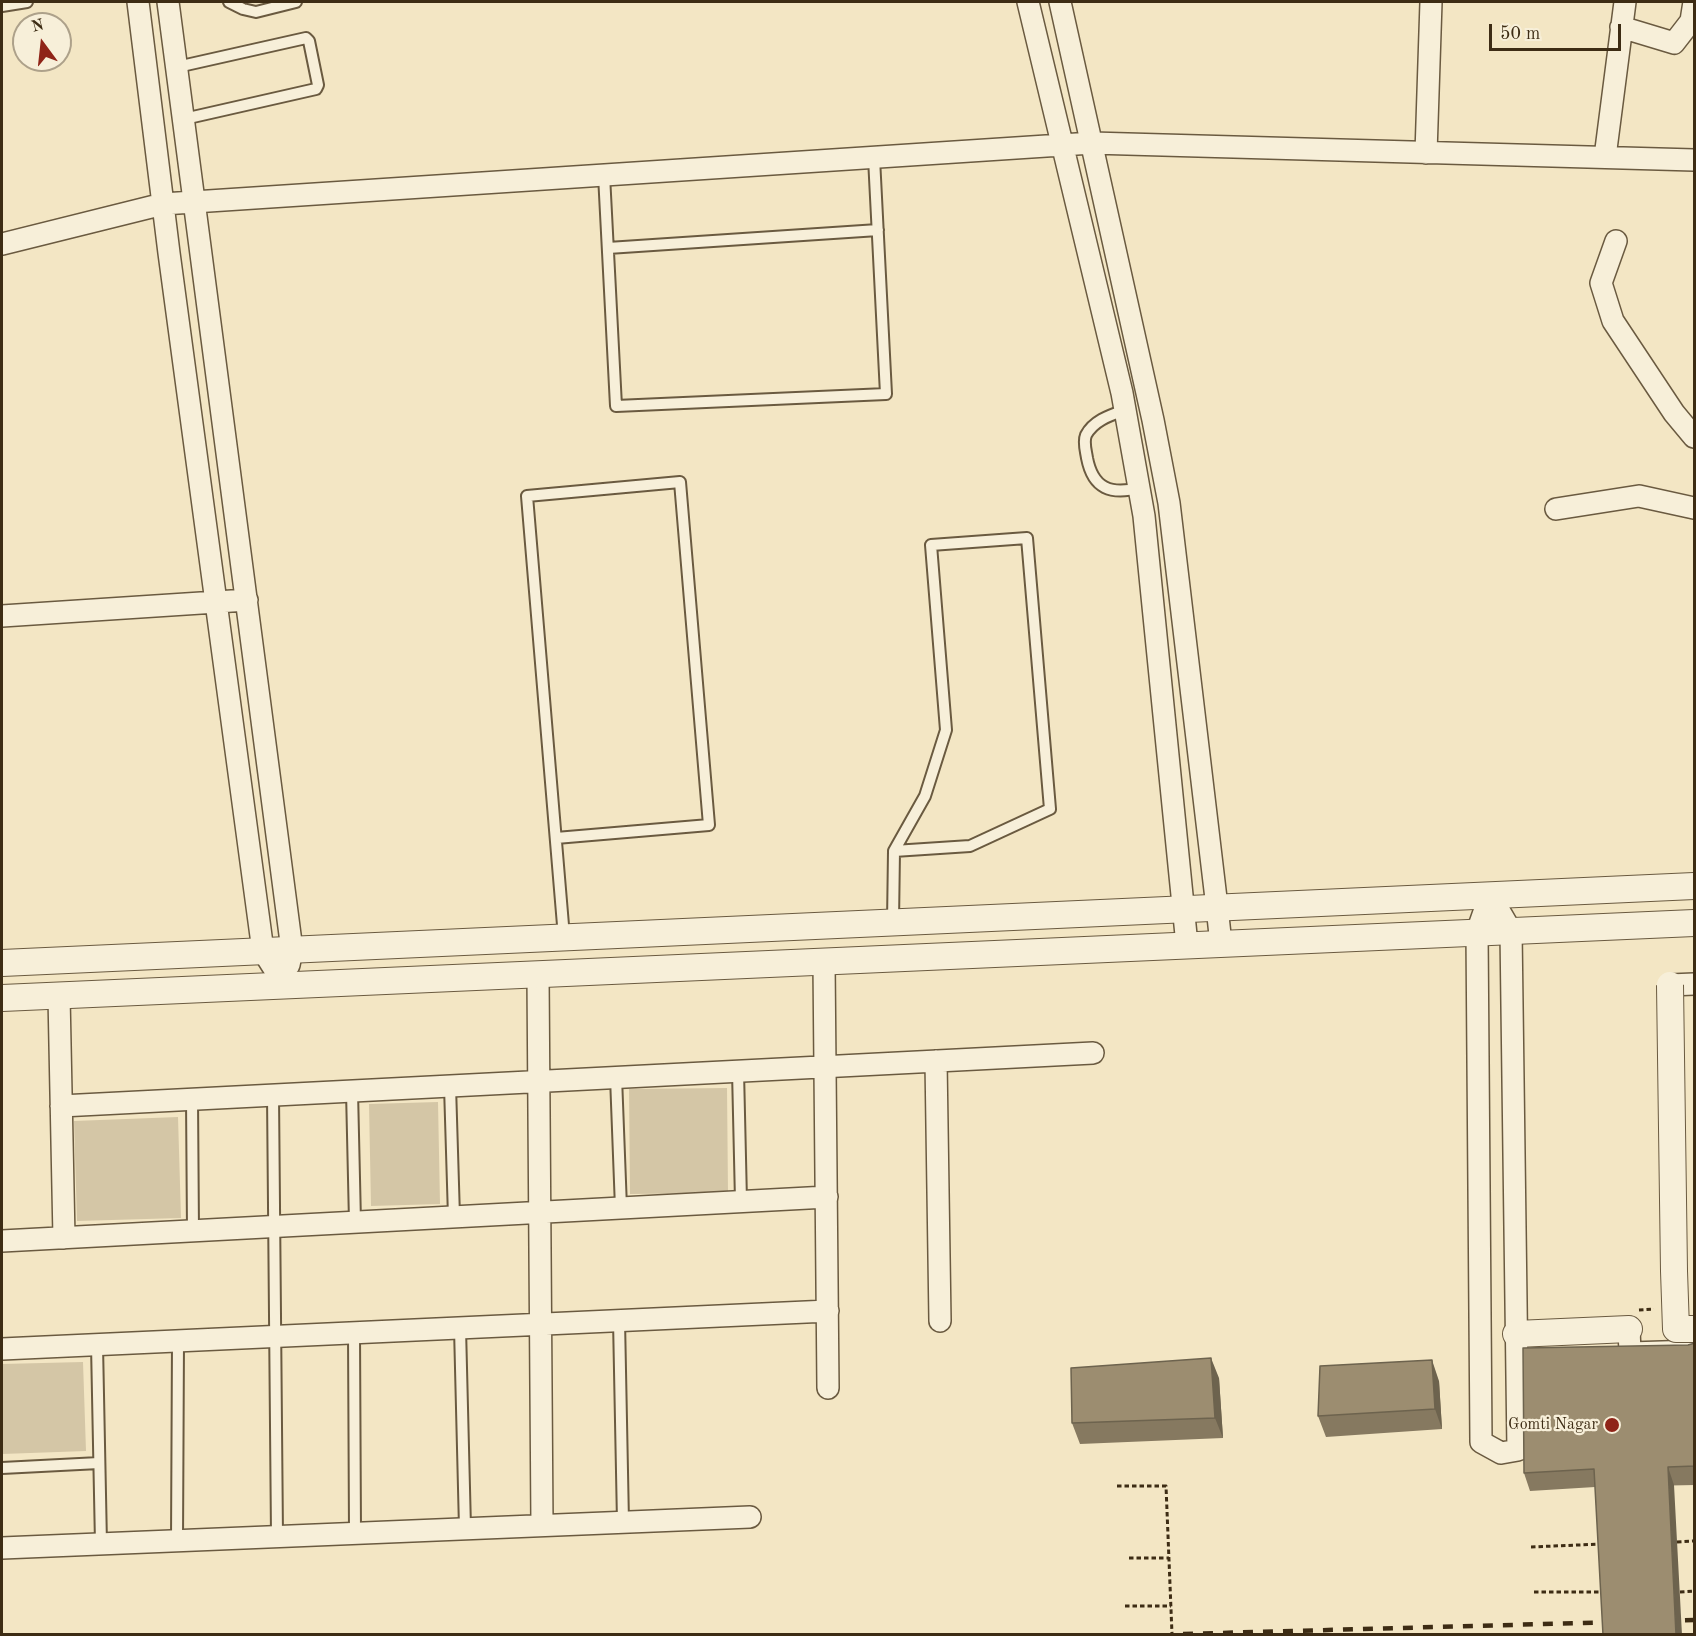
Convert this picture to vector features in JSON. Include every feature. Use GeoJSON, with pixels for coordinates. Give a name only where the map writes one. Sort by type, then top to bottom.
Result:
{"type":"FeatureCollection","features":[{"type":"Feature","properties":{"kind":"street"},"geometry":{"type":"LineString","coordinates":[[138,2],[263,951],[285,986]]}},
{"type":"Feature","properties":{"kind":"street"},"geometry":{"type":"LineString","coordinates":[[168,2],[292,950],[285,986]]}},
{"type":"Feature","properties":{"kind":"street"},"geometry":{"type":"LineString","coordinates":[[1028,2],[1125,410],[1144,516],[1187,945]]}},
{"type":"Feature","properties":{"kind":"street"},"geometry":{"type":"LineString","coordinates":[[1060,2],[1153,420],[1169,503],[1221,944]]}},
{"type":"Feature","properties":{"kind":"street"},"geometry":{"type":"LineString","coordinates":[[1426,153],[1431,2]]}},
{"type":"Feature","properties":{"kind":"street"},"geometry":{"type":"LineString","coordinates":[[1605,157],[1625,2]]}},
{"type":"Feature","properties":{"kind":"street"},"geometry":{"type":"LineString","coordinates":[[1622,27],[1674,43],[1691,21],[1694,2]]}},
{"type":"Feature","properties":{"kind":"street"},"geometry":{"type":"LineString","coordinates":[[2,244],[163,204],[1092,143],[1695,160]]}},
{"type":"Feature","properties":{"kind":"street"},"geometry":{"type":"LineString","coordinates":[[1616,241],[1601,283],[1613,321],[1674,413],[1695,437]]}},
{"type":"Feature","properties":{"kind":"street"},"geometry":{"type":"LineString","coordinates":[[196,456],[232,490]]}},
{"type":"Feature","properties":{"kind":"street"},"geometry":{"type":"LineString","coordinates":[[1556,509],[1639,496],[1695,508]]}},
{"type":"Feature","properties":{"kind":"street"},"geometry":{"type":"LineString","coordinates":[[2,615],[247,600]]}},
{"type":"Feature","properties":{"kind":"street"},"geometry":{"type":"LineString","coordinates":[[2,963],[1695,886]]}},
{"type":"Feature","properties":{"kind":"street"},"geometry":{"type":"LineString","coordinates":[[1490,895],[1511,931],[1518,1450],[1501,1453],[1481,1442],[1477,933],[1490,895]]}},
{"type":"Feature","properties":{"kind":"street"},"geometry":{"type":"LineString","coordinates":[[2,998],[1695,923]]}},
{"type":"Feature","properties":{"kind":"street"},"geometry":{"type":"LineString","coordinates":[[824,962],[828,1388]]}},
{"type":"Feature","properties":{"kind":"street"},"geometry":{"type":"LineString","coordinates":[[538,975],[542,1525]]}},
{"type":"Feature","properties":{"kind":"street"},"geometry":{"type":"LineString","coordinates":[[1682,984],[1674,1271],[1676,1329],[1695,1329]]}},
{"type":"Feature","properties":{"kind":"street"},"geometry":{"type":"LineString","coordinates":[[59,996],[64,1238]]}},
{"type":"Feature","properties":{"kind":"street"},"geometry":{"type":"LineString","coordinates":[[61,1106],[1094,1053]]}},
{"type":"Feature","properties":{"kind":"street"},"geometry":{"type":"LineString","coordinates":[[936,1061],[940,1321]]}},
{"type":"Feature","properties":{"kind":"street"},"geometry":{"type":"LineString","coordinates":[[2,1241],[827,1197]]}},
{"type":"Feature","properties":{"kind":"street"},"geometry":{"type":"LineString","coordinates":[[2,1349],[828,1311]]}},
{"type":"Feature","properties":{"kind":"street"},"geometry":{"type":"LineString","coordinates":[[1516,1334],[1629,1329],[1630,1353],[1695,1351]]}},
{"type":"Feature","properties":{"kind":"street"},"geometry":{"type":"LineString","coordinates":[[2,1548],[750,1517]]}},
{"type":"Feature","properties":{"kind":"lane"},"geometry":{"type":"LineString","coordinates":[[2,6],[27,2]]}},
{"type":"Feature","properties":{"kind":"lane"},"geometry":{"type":"LineString","coordinates":[[229,2],[256,12],[296,2]]}},
{"type":"Feature","properties":{"kind":"lane"},"geometry":{"type":"LineString","coordinates":[[177,67],[306,38],[309,41],[318,84],[316,89],[184,120]]}},
{"type":"Feature","properties":{"kind":"lane"},"geometry":{"type":"LineString","coordinates":[[604,175],[616,406],[886,394],[874,158]]}},
{"type":"Feature","properties":{"kind":"lane"},"geometry":{"type":"LineString","coordinates":[[608,248],[878,230]]}},
{"type":"Feature","properties":{"kind":"lane"},"geometry":{"type":"LineString","coordinates":[[1125,410],[1096,423],[1085,436],[1085,448],[1089,468],[1097,484],[1110,490],[1126,491],[1139,488]]}},
{"type":"Feature","properties":{"kind":"lane"},"geometry":{"type":"LineString","coordinates":[[556,838],[709,825],[680,482],[527,495],[564,937]]}},
{"type":"Feature","properties":{"kind":"lane"},"geometry":{"type":"LineString","coordinates":[[893,922],[894,851],[925,796],[946,730],[931,545],[1027,538],[1050,810],[970,846],[894,851]]}},
{"type":"Feature","properties":{"kind":"lane"},"geometry":{"type":"LineString","coordinates":[[738,1071],[741,1201]]}},
{"type":"Feature","properties":{"kind":"lane"},"geometry":{"type":"LineString","coordinates":[[616,1077],[621,1208]]}},
{"type":"Feature","properties":{"kind":"lane"},"geometry":{"type":"LineString","coordinates":[[450,1086],[454,1217]]}},
{"type":"Feature","properties":{"kind":"lane"},"geometry":{"type":"LineString","coordinates":[[352,1091],[355,1222]]}},
{"type":"Feature","properties":{"kind":"lane"},"geometry":{"type":"LineString","coordinates":[[273,1095],[277,1536]]}},
{"type":"Feature","properties":{"kind":"lane"},"geometry":{"type":"LineString","coordinates":[[192,1099],[193,1231]]}},
{"type":"Feature","properties":{"kind":"lane"},"geometry":{"type":"LineString","coordinates":[[619,1320],[623,1522]]}},
{"type":"Feature","properties":{"kind":"lane"},"geometry":{"type":"LineString","coordinates":[[460,1328],[465,1528]]}},
{"type":"Feature","properties":{"kind":"lane"},"geometry":{"type":"LineString","coordinates":[[354,1333],[355,1533]]}},
{"type":"Feature","properties":{"kind":"lane"},"geometry":{"type":"LineString","coordinates":[[177,1541],[178,1341]]}},
{"type":"Feature","properties":{"kind":"lane"},"geometry":{"type":"LineString","coordinates":[[97,1345],[101,1544]]}},
{"type":"Feature","properties":{"kind":"lane"},"geometry":{"type":"LineString","coordinates":[[2,1468],[99,1463]]}},
{"type":"Feature","properties":{"kind":"path"},"geometry":{"type":"LineString","coordinates":[[1117,1486],[1166,1486],[1172,1635]]}},
{"type":"Feature","properties":{"kind":"path"},"geometry":{"type":"LineString","coordinates":[[1677,1542],[1695,1541]]}},
{"type":"Feature","properties":{"kind":"path"},"geometry":{"type":"LineString","coordinates":[[1531,1547],[1604,1544]]}},
{"type":"Feature","properties":{"kind":"path"},"geometry":{"type":"LineString","coordinates":[[1129,1558],[1168,1558]]}},
{"type":"Feature","properties":{"kind":"path"},"geometry":{"type":"LineString","coordinates":[[1680,1592],[1695,1591]]}},
{"type":"Feature","properties":{"kind":"path"},"geometry":{"type":"LineString","coordinates":[[1534,1592],[1606,1592]]}},
{"type":"Feature","properties":{"kind":"path"},"geometry":{"type":"LineString","coordinates":[[1125,1606],[1171,1606]]}},
{"type":"Feature","properties":{"kind":"shaded area"},"geometry":{"type":"Polygon","coordinates":[[[727,1088],[728,1193],[630,1194],[629,1089],[727,1088]]]}},
{"type":"Feature","properties":{"kind":"shaded area"},"geometry":{"type":"Polygon","coordinates":[[[438,1102],[440,1204],[371,1206],[369,1104],[438,1102]]]}},
{"type":"Feature","properties":{"kind":"shaded area"},"geometry":{"type":"Polygon","coordinates":[[[178,1117],[181,1218],[77,1221],[74,1121],[178,1117]]]}},
{"type":"Feature","properties":{"kind":"shaded area"},"geometry":{"type":"Polygon","coordinates":[[[83,1362],[86,1451],[2,1454],[2,1364],[83,1362]]]}},
{"type":"Feature","properties":{"kind":"building"},"geometry":{"type":"Polygon","coordinates":[[[1695,1343],[1695,1466],[1668,1467],[1676,1635],[1603,1635],[1594,1469],[1524,1473],[1523,1348],[1695,1343]]]}},
{"type":"Feature","properties":{"kind":"building"},"geometry":{"type":"Polygon","coordinates":[[[1211,1358],[1215,1418],[1072,1423],[1071,1368],[1211,1358]]]}},
{"type":"Feature","properties":{"kind":"building"},"geometry":{"type":"Polygon","coordinates":[[[1432,1360],[1435,1409],[1318,1416],[1320,1366],[1432,1360]]]}},
{"type":"Feature","properties":{"kind":"railway"},"geometry":{"type":"LineString","coordinates":[[1665,1621],[1694,1620]]}},
{"type":"Feature","properties":{"kind":"railway"},"geometry":{"type":"LineString","coordinates":[[1183,1634],[1617,1622]]}},
{"type":"Feature","properties":{"kind":"place","name":"Gomti Nagar"},"geometry":{"type":"Point","coordinates":[1612,1425]}}]}
